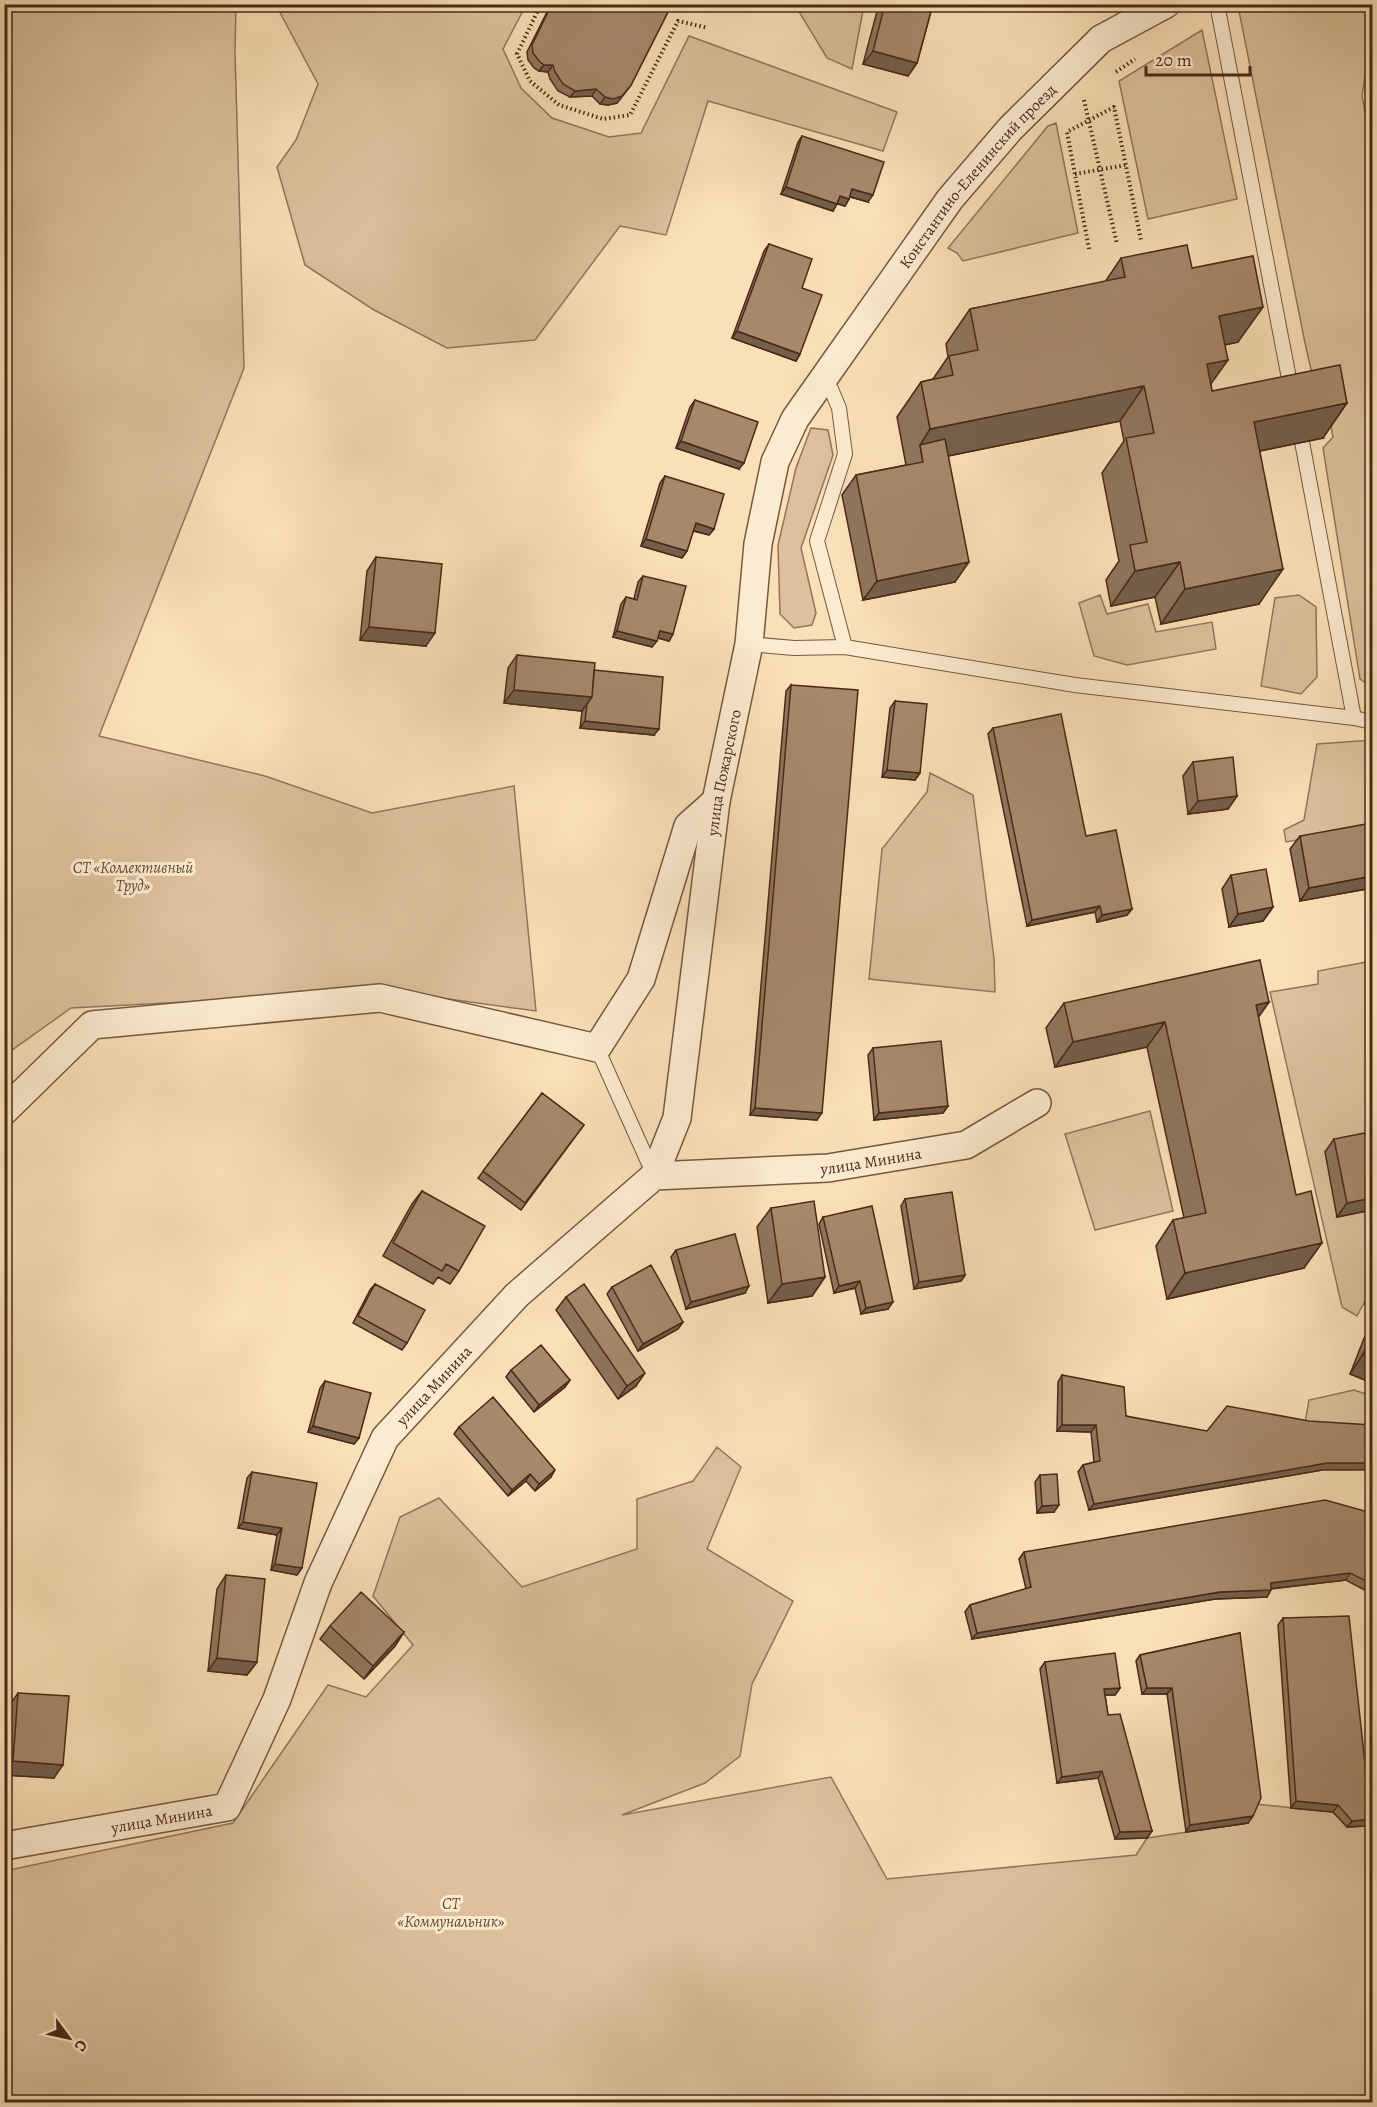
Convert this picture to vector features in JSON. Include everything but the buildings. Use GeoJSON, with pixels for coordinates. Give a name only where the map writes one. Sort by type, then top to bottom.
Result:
{"type":"FeatureCollection","features":[{"type":"Feature","properties":{"kind":"street","name":"Константино-Еленинский проезд"},"geometry":{"type":"LineString","coordinates":[[822,379],[950,200],[1010,129],[1101,39],[1166,4]]}},
{"type":"Feature","properties":{"kind":"street","name":"улица Пожарского"},"geometry":{"type":"LineString","coordinates":[[654,1176],[676,1118],[716,801],[749,644],[758,544],[775,462],[795,419],[822,379]]}},
{"type":"Feature","properties":{"kind":"street"},"geometry":{"type":"LineString","coordinates":[[4,1111],[92,1025],[380,998],[597,1048],[641,979],[688,826],[716,801]]}},
{"type":"Feature","properties":{"kind":"street","name":"улица Минина"},"geometry":{"type":"LineString","coordinates":[[4,1846],[227,1807],[277,1699],[318,1583],[385,1438],[517,1295],[654,1176],[828,1168],[966,1145],[1037,1103]]}},
{"type":"Feature","properties":{"kind":"lane"},"geometry":{"type":"LineString","coordinates":[[1217,4],[1295,405]]}},
{"type":"Feature","properties":{"kind":"lane"},"geometry":{"type":"LineString","coordinates":[[822,379],[831,389],[839,408],[845,454],[817,541],[844,647]]}},
{"type":"Feature","properties":{"kind":"lane"},"geometry":{"type":"LineString","coordinates":[[1302,442],[1354,718]]}},
{"type":"Feature","properties":{"kind":"lane"},"geometry":{"type":"LineString","coordinates":[[749,644],[794,648],[844,647],[1075,685],[1372,722]]}},
{"type":"Feature","properties":{"kind":"lane"},"geometry":{"type":"LineString","coordinates":[[597,1048],[654,1176]]}},
{"type":"Feature","properties":{"kind":"path"},"geometry":{"type":"LineString","coordinates":[[541,4],[517,54],[530,81],[559,105],[603,119],[630,115],[678,21],[708,28]]}},
{"type":"Feature","properties":{"kind":"path"},"geometry":{"type":"LineString","coordinates":[[1083,93],[1117,244]]}},
{"type":"Feature","properties":{"kind":"path"},"geometry":{"type":"LineString","coordinates":[[1089,249],[1067,132],[1114,107],[1141,240]]}},
{"type":"Feature","properties":{"kind":"path"},"geometry":{"type":"LineString","coordinates":[[1075,174],[1126,165]]}},
{"type":"Feature","properties":{"kind":"green space"},"geometry":{"type":"Polygon","coordinates":[[[1244,4],[1372,5],[1372,29],[1362,96],[1372,149],[1372,687],[1360,679],[1323,448],[1333,437],[1323,387],[1313,378],[1305,343],[1239,11],[1244,4]]]}},
{"type":"Feature","properties":{"kind":"green space","name":"СТ «Коллективный Труд»"},"geometry":{"type":"Polygon","coordinates":[[[5,5],[236,5],[235,52],[244,368],[99,736],[265,776],[372,813],[514,786],[536,1011],[391,991],[71,1008],[5,1055],[5,5]]]}},
{"type":"Feature","properties":{"kind":"green space"},"geometry":{"type":"Polygon","coordinates":[[[276,5],[526,5],[503,49],[521,88],[552,118],[609,137],[641,133],[689,36],[897,112],[883,151],[708,101],[666,235],[620,226],[535,340],[447,348],[374,310],[305,265],[277,167],[296,140],[318,84],[276,5]]]}},
{"type":"Feature","properties":{"kind":"green space"},"geometry":{"type":"Polygon","coordinates":[[[795,5],[864,5],[852,69],[827,58],[795,5]]]}},
{"type":"Feature","properties":{"kind":"green space"},"geometry":{"type":"Polygon","coordinates":[[[1202,30],[1237,199],[1148,219],[1119,81],[1202,30]]]}},
{"type":"Feature","properties":{"kind":"green space"},"geometry":{"type":"Polygon","coordinates":[[[1056,123],[1078,233],[963,261],[957,253],[948,248],[1048,126],[1056,123]]]}},
{"type":"Feature","properties":{"kind":"green space"},"geometry":{"type":"Polygon","coordinates":[[[811,428],[828,430],[833,455],[801,548],[816,613],[812,625],[794,628],[780,614],[778,545],[796,468],[811,428]]]}},
{"type":"Feature","properties":{"kind":"green space"},"geometry":{"type":"Polygon","coordinates":[[[1100,595],[1107,614],[1148,604],[1156,632],[1212,622],[1216,649],[1127,665],[1094,656],[1079,603],[1100,595]]]}},
{"type":"Feature","properties":{"kind":"green space"},"geometry":{"type":"Polygon","coordinates":[[[1299,595],[1316,607],[1317,677],[1301,694],[1261,686],[1275,598],[1299,595]]]}},
{"type":"Feature","properties":{"kind":"green space"},"geometry":{"type":"Polygon","coordinates":[[[1372,740],[1372,827],[1286,842],[1284,830],[1304,820],[1317,744],[1372,740]]]}},
{"type":"Feature","properties":{"kind":"green space"},"geometry":{"type":"Polygon","coordinates":[[[930,773],[973,795],[994,958],[995,992],[869,979],[882,849],[927,792],[930,773]]]}},
{"type":"Feature","properties":{"kind":"green space"},"geometry":{"type":"Polygon","coordinates":[[[1372,961],[1372,1288],[1357,1316],[1342,1307],[1270,992],[1318,984],[1318,971],[1372,961]]]}},
{"type":"Feature","properties":{"kind":"green space"},"geometry":{"type":"Polygon","coordinates":[[[1150,1111],[1173,1211],[1095,1230],[1065,1134],[1150,1111]]]}},
{"type":"Feature","properties":{"kind":"green space"},"geometry":{"type":"Polygon","coordinates":[[[1354,1390],[1372,1396],[1372,1432],[1304,1428],[1309,1400],[1354,1390]]]}},
{"type":"Feature","properties":{"kind":"green space","name":"СТ «Коммунальник»"},"geometry":{"type":"Polygon","coordinates":[[[717,1447],[741,1467],[707,1549],[793,1601],[752,1684],[740,1756],[705,1783],[622,1815],[831,1777],[887,1879],[1136,1855],[1147,1838],[1248,1823],[1256,1804],[1333,1812],[1347,1827],[1372,1825],[1372,2102],[5,2102],[4,1871],[233,1823],[328,1685],[366,1697],[413,1645],[373,1596],[400,1517],[439,1498],[522,1587],[637,1549],[637,1499],[693,1481],[717,1447]]]}}]}
